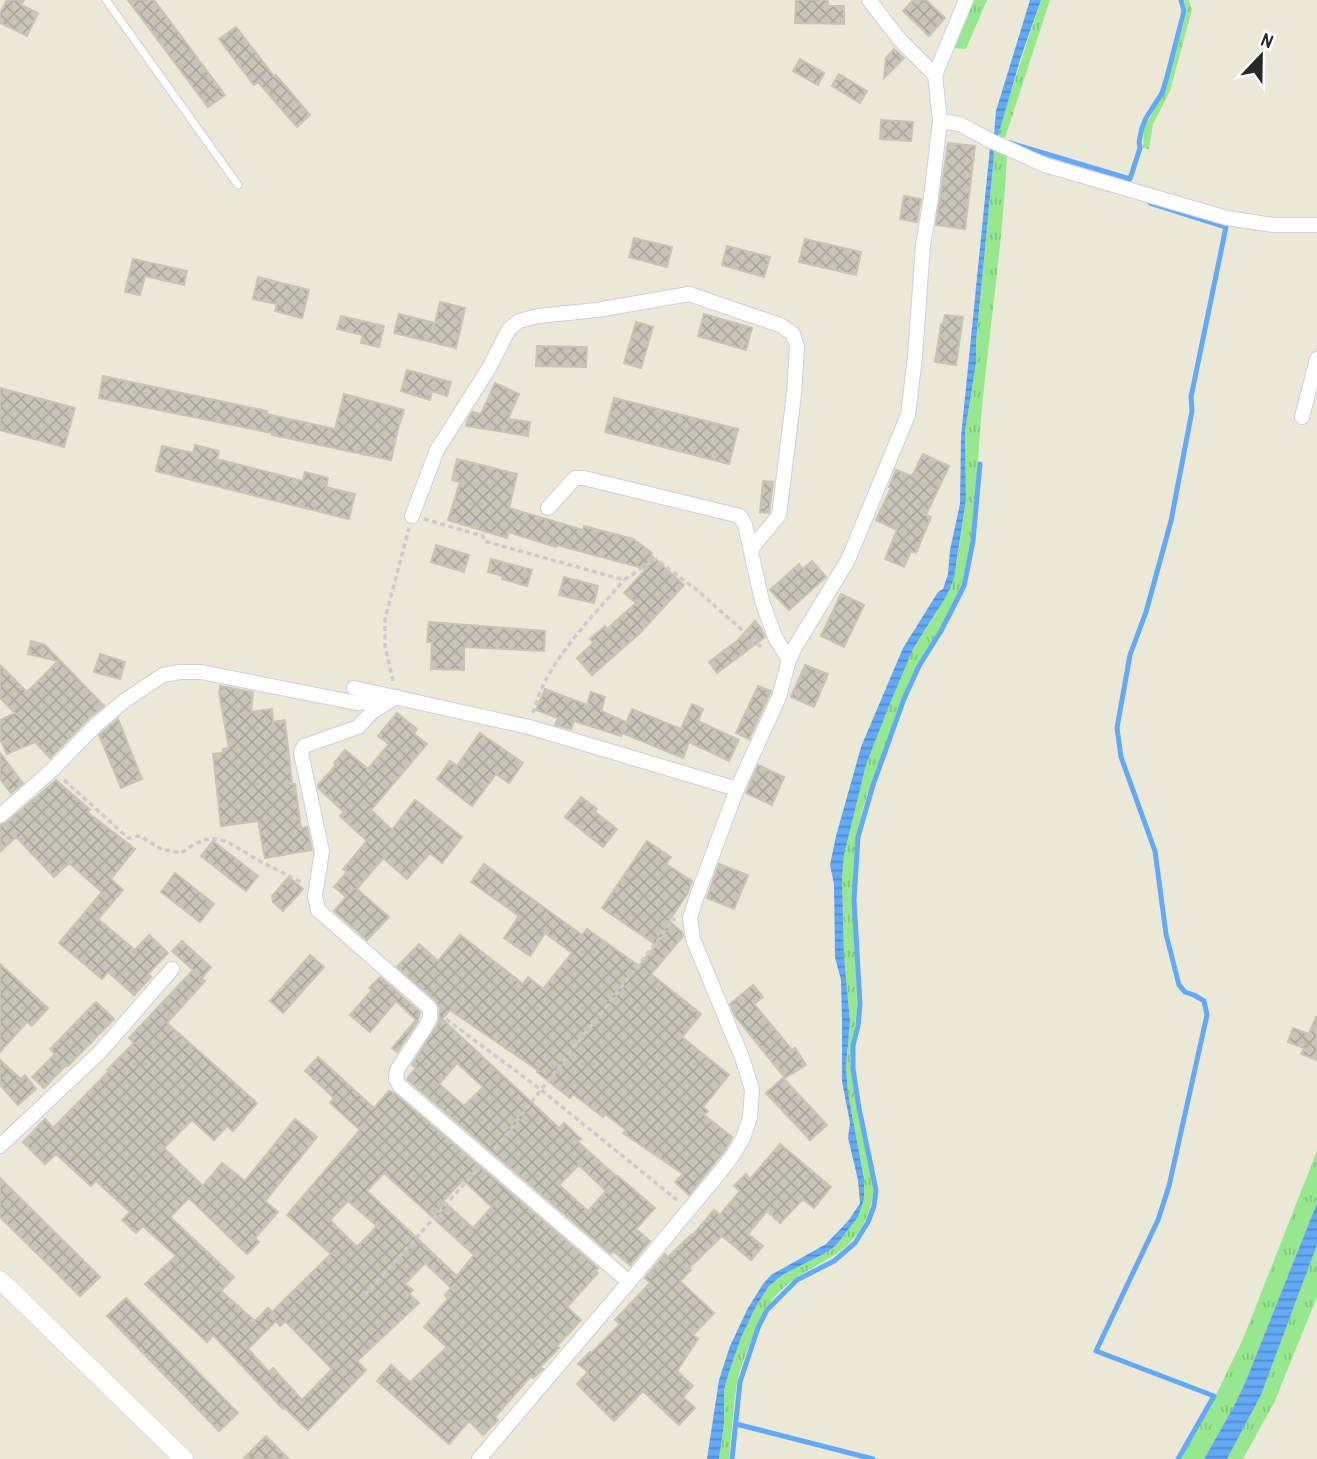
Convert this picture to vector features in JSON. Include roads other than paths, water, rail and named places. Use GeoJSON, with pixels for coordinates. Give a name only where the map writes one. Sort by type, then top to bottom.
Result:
{"type":"FeatureCollection","features":[{"type":"Feature","properties":{"kind":"street"},"geometry":{"type":"LineString","coordinates":[[869,0],[900,40],[935,75]]}},
{"type":"Feature","properties":{"kind":"street"},"geometry":{"type":"LineString","coordinates":[[479,1459],[733,1155],[750,1118],[752,1090],[743,1060],[693,939],[690,918],[737,789],[779,697],[795,646],[848,560],[908,415],[923,245],[940,121],[935,75],[966,0]]}},
{"type":"Feature","properties":{"kind":"street"},"geometry":{"type":"LineString","coordinates":[[940,121],[960,124],[989,140],[1045,164],[1227,218],[1273,225],[1317,225]]}},
{"type":"Feature","properties":{"kind":"street"},"geometry":{"type":"LineString","coordinates":[[412,516],[437,450],[489,368],[509,329],[519,321],[538,316],[597,310],[689,294],[780,326],[793,334],[797,347],[779,515],[751,549]]}},
{"type":"Feature","properties":{"kind":"street"},"geometry":{"type":"LineString","coordinates":[[1302,417],[1317,359]]}},
{"type":"Feature","properties":{"kind":"street"},"geometry":{"type":"LineString","coordinates":[[548,508],[575,478],[584,478],[740,516],[746,525],[762,601],[775,637],[789,660]]}},
{"type":"Feature","properties":{"kind":"street"},"geometry":{"type":"LineString","coordinates":[[0,816],[52,770],[96,725],[124,701],[163,675],[201,672],[357,703],[396,697]]}},
{"type":"Feature","properties":{"kind":"street"},"geometry":{"type":"LineString","coordinates":[[354,688],[529,727],[737,789]]}},
{"type":"Feature","properties":{"kind":"street"},"geometry":{"type":"LineString","coordinates":[[396,697],[373,711],[358,727],[304,746],[301,753],[322,851],[315,896],[318,910],[430,1008],[430,1018],[397,1070],[396,1079],[400,1086],[629,1282]]}},
{"type":"Feature","properties":{"kind":"street"},"geometry":{"type":"LineString","coordinates":[[0,1146],[100,1052],[172,969]]}},
{"type":"Feature","properties":{"kind":"street"},"geometry":{"type":"LineString","coordinates":[[0,1280],[184,1459]]}},
{"type":"Feature","properties":{"kind":"lane"},"geometry":{"type":"LineString","coordinates":[[106,0],[238,185]]}},
{"type":"Feature","properties":{"kind":"water"},"geometry":{"type":"Polygon","coordinates":[[[1030,0],[1041,0],[997,139],[994,135],[996,111],[1030,0]]]}},
{"type":"Feature","properties":{"kind":"water"},"geometry":{"type":"Polygon","coordinates":[[[990,148],[993,148],[994,156],[976,363],[965,432],[966,500],[954,578],[947,595],[913,649],[887,711],[866,765],[844,855],[844,957],[850,1021],[846,1067],[848,1093],[864,1179],[864,1199],[858,1217],[838,1243],[829,1251],[784,1274],[769,1286],[755,1308],[741,1338],[724,1390],[724,1424],[719,1459],[707,1459],[719,1380],[730,1346],[748,1308],[771,1275],[826,1244],[849,1220],[860,1203],[858,1180],[848,1138],[850,1123],[842,1081],[841,980],[835,957],[834,884],[830,865],[861,747],[903,648],[938,592],[943,589],[948,574],[960,504],[961,437],[990,148]]]}},
{"type":"Feature","properties":{"kind":"water"},"geometry":{"type":"Polygon","coordinates":[[[1317,1203],[1317,1245],[1261,1395],[1227,1459],[1204,1459],[1245,1383],[1317,1203]]]}},
{"type":"Feature","properties":{"kind":"waterway"},"geometry":{"type":"LineString","coordinates":[[1010,143],[1130,179],[1140,148],[1142,128],[1162,93],[1167,77],[1184,11],[1181,0]]}},
{"type":"Feature","properties":{"kind":"waterway"},"geometry":{"type":"LineString","coordinates":[[1150,203],[1226,227],[1191,397],[1192,411],[1171,521],[1146,612],[1130,655],[1117,728],[1121,757],[1155,851],[1166,934],[1179,985],[1185,992],[1204,1001],[1207,1015],[1169,1186],[1158,1220],[1096,1351],[1214,1396],[1178,1459]]}},
{"type":"Feature","properties":{"kind":"waterway"},"geometry":{"type":"LineString","coordinates":[[732,1459],[740,1382],[758,1328],[767,1310],[797,1280],[834,1261],[855,1243],[874,1206],[876,1190],[853,1069],[853,1046],[860,1004],[854,900],[858,837],[873,785],[904,699],[919,666],[964,586],[973,541],[980,464]]}},
{"type":"Feature","properties":{"kind":"waterway"},"geometry":{"type":"LineString","coordinates":[[736,1424],[873,1459]]}}]}
